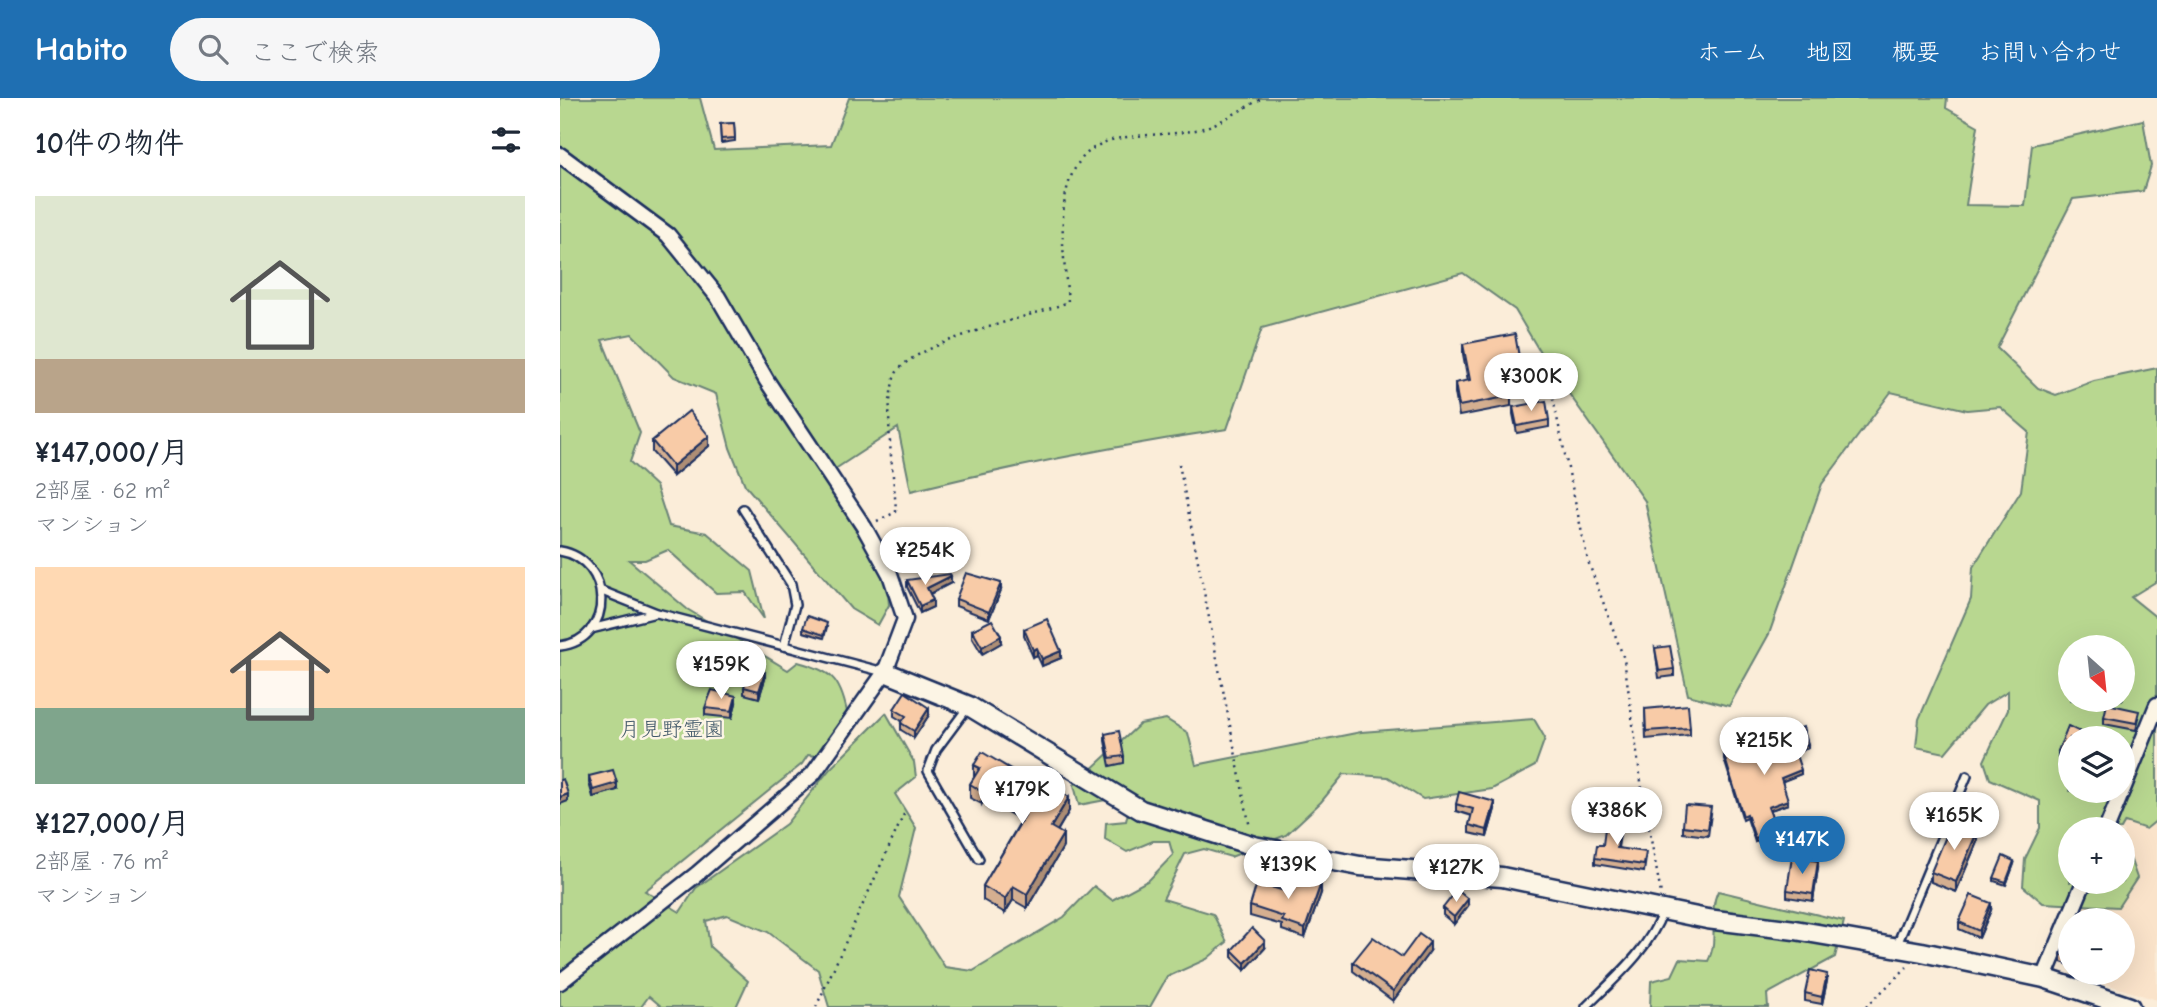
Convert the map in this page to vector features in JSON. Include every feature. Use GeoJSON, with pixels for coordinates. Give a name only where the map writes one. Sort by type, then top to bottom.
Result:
{"type":"FeatureCollection","features":[{"type":"Feature","properties":{"kind":"street"},"geometry":{"type":"LineString","coordinates":[[560,155],[668,235],[734,321],[767,381],[864,527],[890,574],[905,619],[885,672],[813,774],[727,849],[560,982]]}},
{"type":"Feature","properties":{"kind":"street"},"geometry":{"type":"LineString","coordinates":[[885,672],[969,706],[1141,810],[1254,846],[1360,866],[1502,877],[1663,911],[1922,952],[2044,978],[2130,1007]]}},
{"type":"Feature","properties":{"kind":"street"},"geometry":{"type":"LineString","coordinates":[[2135,759],[2157,705]]}},
{"type":"Feature","properties":{"kind":"street"},"geometry":{"type":"LineString","coordinates":[[2044,978],[2079,894]]}},
{"type":"Feature","properties":{"kind":"lane"},"geometry":{"type":"LineString","coordinates":[[743,509],[791,584],[795,605],[784,646]]}},
{"type":"Feature","properties":{"kind":"lane"},"geometry":{"type":"LineString","coordinates":[[560,551],[573,554],[589,565],[602,592],[601,611],[591,629]]}},
{"type":"Feature","properties":{"kind":"lane"},"geometry":{"type":"LineString","coordinates":[[602,592],[657,612],[885,672]]}},
{"type":"Feature","properties":{"kind":"lane"},"geometry":{"type":"LineString","coordinates":[[560,646],[575,641],[591,629],[657,612]]}},
{"type":"Feature","properties":{"kind":"lane"},"geometry":{"type":"LineString","coordinates":[[969,706],[936,750],[928,771],[979,859]]}},
{"type":"Feature","properties":{"kind":"lane"},"geometry":{"type":"LineString","coordinates":[[2146,732],[2157,718]]}},
{"type":"Feature","properties":{"kind":"lane"},"geometry":{"type":"LineString","coordinates":[[1896,948],[1967,776]]}},
{"type":"Feature","properties":{"kind":"lane"},"geometry":{"type":"LineString","coordinates":[[1586,1007],[1639,954],[1656,929],[1663,911]]}},
{"type":"Feature","properties":{"kind":"path"},"geometry":{"type":"LineString","coordinates":[[864,527],[896,512],[890,404],[895,375],[901,368],[907,362],[959,335],[1042,313],[1068,302],[1064,211],[1070,176],[1078,162],[1089,152],[1113,139],[1173,135],[1204,128],[1263,98]]}},
{"type":"Feature","properties":{"kind":"path"},"geometry":{"type":"LineString","coordinates":[[1550,385],[1588,561],[1624,659],[1663,911]]}},
{"type":"Feature","properties":{"kind":"path"},"geometry":{"type":"LineString","coordinates":[[1179,464],[1254,846]]}},
{"type":"Feature","properties":{"kind":"path"},"geometry":{"type":"LineString","coordinates":[[816,1007],[905,812]]}},
{"type":"Feature","properties":{"kind":"path"},"geometry":{"type":"LineString","coordinates":[[1866,1007],[1922,952]]}},
{"type":"Feature","properties":{"kind":"shaded area"},"geometry":{"type":"Polygon","coordinates":[[[2157,741],[2157,1000],[2109,985],[2135,985],[2135,908],[2081,908],[2087,894],[2135,894],[2135,817],[2122,817],[2128,803],[2135,803],[2135,788],[2157,741]]]}},
{"type":"Feature","properties":{"kind":"green space","name":"月見野霊園"},"geometry":{"type":"Polygon","coordinates":[[[560,98],[700,98],[714,150],[831,145],[849,98],[1947,98],[1946,108],[1978,126],[1966,205],[2025,206],[2032,145],[2143,120],[2151,166],[2143,191],[2073,199],[1997,348],[2038,388],[2056,395],[2094,381],[2157,368],[2157,581],[2131,597],[2157,618],[2157,820],[2146,829],[2135,825],[2135,817],[2058,817],[2058,894],[2127,894],[2118,907],[2043,903],[2023,886],[2025,859],[2040,828],[2040,801],[1990,779],[1984,761],[2008,710],[2008,691],[1985,705],[1945,753],[1916,747],[1919,719],[1971,599],[1973,567],[2021,491],[2029,432],[2000,407],[1967,410],[1891,392],[1822,484],[1769,634],[1729,706],[1688,695],[1645,501],[1543,357],[1515,310],[1463,273],[1262,328],[1227,429],[1069,456],[911,491],[898,428],[823,477],[887,581],[889,605],[878,625],[851,609],[745,485],[730,448],[716,394],[674,377],[632,334],[602,340],[640,433],[630,462],[656,486],[669,526],[707,533],[752,571],[764,619],[745,592],[716,593],[668,550],[645,560],[629,560],[687,609],[788,670],[798,662],[826,673],[841,691],[847,712],[837,732],[817,756],[808,755],[802,764],[645,891],[680,912],[696,888],[786,824],[830,769],[886,713],[914,762],[916,777],[895,794],[916,828],[899,897],[945,967],[973,971],[1064,917],[1094,886],[1112,900],[1149,880],[1173,855],[1169,841],[1153,841],[1127,852],[1105,839],[1106,823],[1126,821],[1132,795],[1079,805],[1074,785],[1140,724],[1166,719],[1188,733],[1196,765],[1361,732],[1534,719],[1545,738],[1535,766],[1492,789],[1423,799],[1388,777],[1344,774],[1321,802],[1286,835],[1231,857],[1204,849],[1185,854],[1163,899],[1213,914],[1227,942],[1207,959],[1167,977],[1150,1007],[829,1007],[818,970],[768,932],[727,915],[706,921],[710,947],[748,981],[736,1007],[662,1007],[649,996],[641,1007],[560,1007],[560,98]]]}},
{"type":"Feature","properties":{"kind":"green space"},"geometry":{"type":"Polygon","coordinates":[[[1718,891],[1844,921],[1835,957],[1767,994],[1768,1007],[1650,1007],[1651,981],[1672,976],[1680,959],[1708,961],[1713,944],[1713,908],[1718,891]]]}},
{"type":"Feature","properties":{"kind":"building"},"geometry":{"type":"Polygon","coordinates":[[[734,123],[735,138],[721,139],[720,124],[734,123]]]}},
{"type":"Feature","properties":{"kind":"building"},"geometry":{"type":"Polygon","coordinates":[[[1515,334],[1519,357],[1504,359],[1511,396],[1459,406],[1455,383],[1470,380],[1463,344],[1515,334]]]}},
{"type":"Feature","properties":{"kind":"building"},"geometry":{"type":"Polygon","coordinates":[[[1546,401],[1549,420],[1517,426],[1513,407],[1546,401]]]}},
{"type":"Feature","properties":{"kind":"building"},"geometry":{"type":"Polygon","coordinates":[[[689,411],[709,436],[673,466],[652,441],[689,411]]]}},
{"type":"Feature","properties":{"kind":"building"},"geometry":{"type":"Polygon","coordinates":[[[966,573],[1001,583],[989,612],[956,599],[966,573]]]}},
{"type":"Feature","properties":{"kind":"building"},"geometry":{"type":"Polygon","coordinates":[[[951,576],[927,588],[933,600],[920,606],[907,580],[951,576]]]}},
{"type":"Feature","properties":{"kind":"building"},"geometry":{"type":"Polygon","coordinates":[[[807,616],[827,623],[824,635],[803,628],[807,616]]]}},
{"type":"Feature","properties":{"kind":"building"},"geometry":{"type":"Polygon","coordinates":[[[1047,619],[1061,651],[1042,659],[1037,648],[1033,650],[1024,629],[1047,619]]]}},
{"type":"Feature","properties":{"kind":"building"},"geometry":{"type":"Polygon","coordinates":[[[992,620],[1001,636],[982,647],[972,630],[992,620]]]}},
{"type":"Feature","properties":{"kind":"building"},"geometry":{"type":"Polygon","coordinates":[[[1670,646],[1674,669],[1659,671],[1655,648],[1670,646]]]}},
{"type":"Feature","properties":{"kind":"building"},"geometry":{"type":"Polygon","coordinates":[[[750,668],[765,672],[759,691],[744,687],[750,668]]]}},
{"type":"Feature","properties":{"kind":"building"},"geometry":{"type":"Polygon","coordinates":[[[712,690],[736,696],[732,711],[705,708],[712,690]]]}},
{"type":"Feature","properties":{"kind":"building"},"geometry":{"type":"Polygon","coordinates":[[[905,692],[929,708],[914,731],[901,723],[906,716],[894,709],[905,692]]]}},
{"type":"Feature","properties":{"kind":"building"},"geometry":{"type":"Polygon","coordinates":[[[1688,705],[1690,728],[1646,731],[1645,709],[1688,705]]]}},
{"type":"Feature","properties":{"kind":"building"},"geometry":{"type":"Polygon","coordinates":[[[2139,711],[2136,723],[2104,717],[2105,712],[2139,711]]]}},
{"type":"Feature","properties":{"kind":"building"},"geometry":{"type":"Polygon","coordinates":[[[1803,727],[1808,744],[1794,749],[1801,770],[1781,778],[1788,800],[1768,807],[1777,830],[1755,838],[1747,814],[1743,816],[1724,755],[1803,727]]]}},
{"type":"Feature","properties":{"kind":"building"},"geometry":{"type":"Polygon","coordinates":[[[1119,731],[1124,756],[1110,758],[1105,734],[1119,731]]]}},
{"type":"Feature","properties":{"kind":"building"},"geometry":{"type":"Polygon","coordinates":[[[982,752],[1034,783],[1037,778],[1069,797],[1051,827],[1063,834],[1027,894],[1013,886],[1005,899],[983,886],[1025,815],[1019,811],[1021,807],[985,785],[982,791],[970,784],[980,768],[974,765],[982,752]]]}},
{"type":"Feature","properties":{"kind":"building"},"geometry":{"type":"Polygon","coordinates":[[[613,770],[617,783],[593,790],[589,776],[613,770]]]}},
{"type":"Feature","properties":{"kind":"building"},"geometry":{"type":"Polygon","coordinates":[[[563,779],[568,794],[560,797],[560,780],[563,779]]]}},
{"type":"Feature","properties":{"kind":"building"},"geometry":{"type":"Polygon","coordinates":[[[1459,792],[1495,802],[1487,830],[1469,825],[1473,809],[1456,804],[1459,792]]]}},
{"type":"Feature","properties":{"kind":"building"},"geometry":{"type":"Polygon","coordinates":[[[1685,805],[1711,807],[1708,829],[1683,826],[1685,805]]]}},
{"type":"Feature","properties":{"kind":"building"},"geometry":{"type":"Polygon","coordinates":[[[1606,820],[1621,822],[1617,848],[1646,852],[1644,865],[1595,858],[1597,845],[1603,845],[1606,820]]]}},
{"type":"Feature","properties":{"kind":"building"},"geometry":{"type":"Polygon","coordinates":[[[1952,822],[1977,832],[1956,882],[1931,872],[1952,822]]]}},
{"type":"Feature","properties":{"kind":"building"},"geometry":{"type":"Polygon","coordinates":[[[2003,856],[2014,861],[2006,882],[1994,878],[2003,856]]]}},
{"type":"Feature","properties":{"kind":"building"},"geometry":{"type":"Polygon","coordinates":[[[1792,857],[1818,861],[1813,894],[1787,890],[1792,857]]]}},
{"type":"Feature","properties":{"kind":"building"},"geometry":{"type":"Polygon","coordinates":[[[1298,875],[1321,883],[1305,929],[1282,921],[1284,917],[1250,906],[1257,883],[1292,893],[1298,875]]]}},
{"type":"Feature","properties":{"kind":"building"},"geometry":{"type":"Polygon","coordinates":[[[1457,890],[1468,899],[1454,917],[1443,908],[1457,890]]]}},
{"type":"Feature","properties":{"kind":"building"},"geometry":{"type":"Polygon","coordinates":[[[1971,895],[1991,903],[1979,931],[1959,922],[1971,895]]]}},
{"type":"Feature","properties":{"kind":"building"},"geometry":{"type":"Polygon","coordinates":[[[1252,928],[1265,941],[1245,963],[1232,950],[1252,928]]]}},
{"type":"Feature","properties":{"kind":"building"},"geometry":{"type":"Polygon","coordinates":[[[1419,934],[1430,942],[1393,991],[1353,962],[1373,937],[1402,957],[1419,934]]]}},
{"type":"Feature","properties":{"kind":"building"},"geometry":{"type":"Polygon","coordinates":[[[1810,970],[1827,974],[1822,997],[1805,993],[1810,970]]]}}]}
